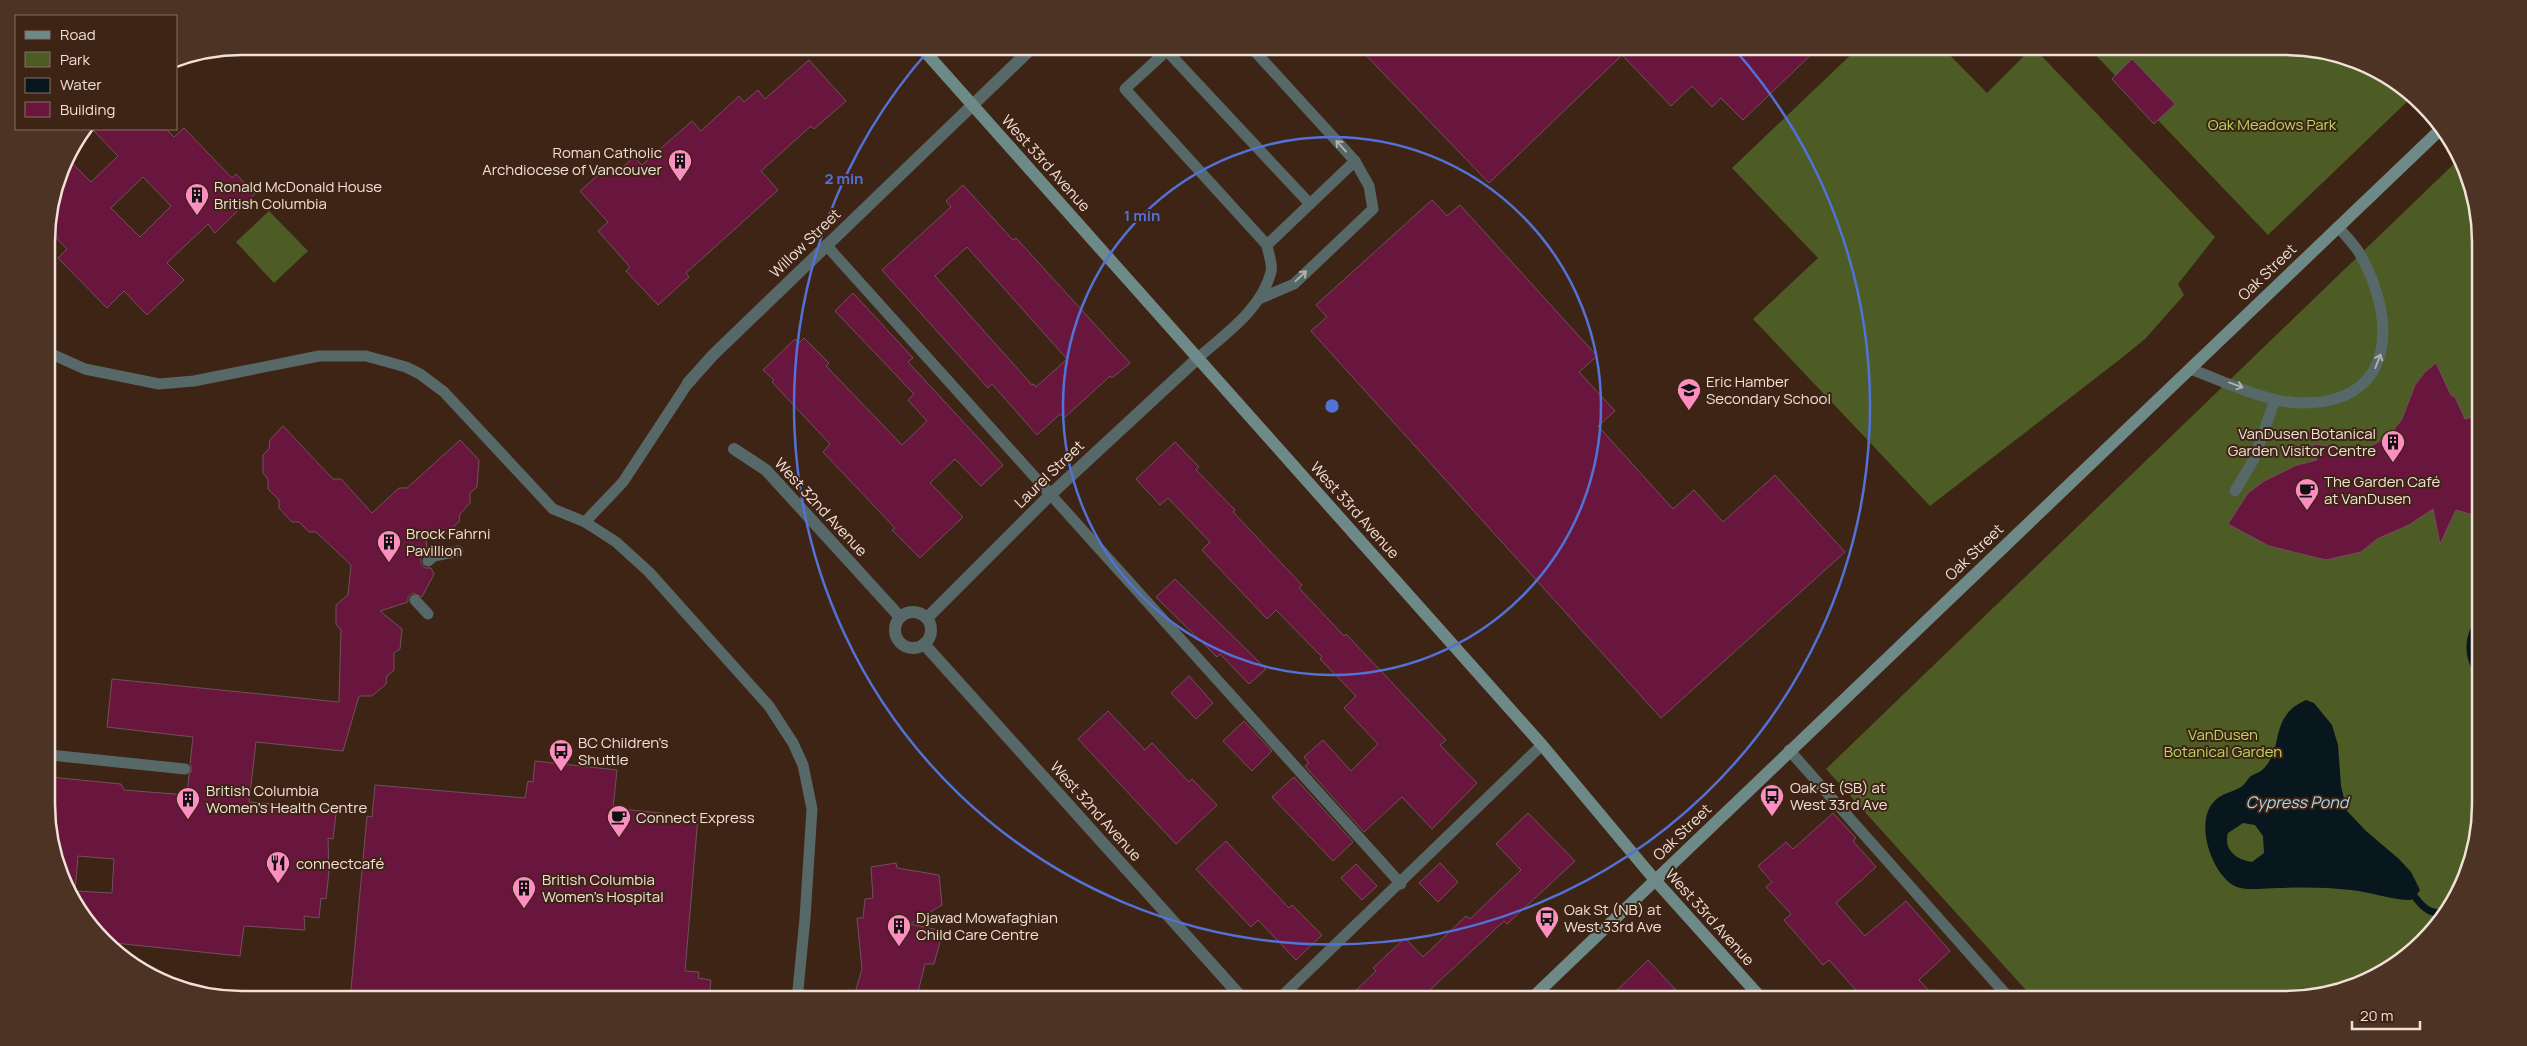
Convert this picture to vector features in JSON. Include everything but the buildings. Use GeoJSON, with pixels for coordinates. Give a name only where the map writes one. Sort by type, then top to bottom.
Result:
{"type":"FeatureCollection","features":[{"type":"Feature","properties":{"kind":"street","name":"West 33rd Avenue"},"geometry":{"type":"LineString","coordinates":[[928,55],[1542,745],[1655,880],[1754,991]]}},
{"type":"Feature","properties":{"kind":"street","name":"Willow Street"},"geometry":{"type":"LineString","coordinates":[[688,384],[713,355],[1024,55]]}},
{"type":"Feature","properties":{"kind":"street","name":"Oak Street"},"geometry":{"type":"LineString","coordinates":[[1539,991],[1789,750],[2437,133]]}},
{"type":"Feature","properties":{"kind":"street","name":"Laurel Street"},"geometry":{"type":"LineString","coordinates":[[927,618],[1050,495],[1198,358]]}},
{"type":"Feature","properties":{"kind":"street","name":"West 32nd Avenue"},"geometry":{"type":"LineString","coordinates":[[734,449],[766,470],[900,617]]}},
{"type":"Feature","properties":{"kind":"street"},"geometry":{"type":"LineString","coordinates":[[916,612],[927,618],[931,629],[930,635],[924,644],[912,648],[901,643],[895,633],[897,621],[900,617],[905,613],[916,612]]}},
{"type":"Feature","properties":{"kind":"street","name":"West 32nd Avenue"},"geometry":{"type":"LineString","coordinates":[[924,644],[1236,991]]}},
{"type":"Feature","properties":{"kind":"lane"},"geometry":{"type":"LineString","coordinates":[[1162,55],[1125,89],[1267,245],[1271,270],[1259,299],[1249,313],[1198,358]]}},
{"type":"Feature","properties":{"kind":"lane"},"geometry":{"type":"LineString","coordinates":[[1176,55],[1310,204]]}},
{"type":"Feature","properties":{"kind":"lane"},"geometry":{"type":"LineString","coordinates":[[1258,55],[1356,161],[1369,186],[1373,209],[1294,284],[1259,299]]}},
{"type":"Feature","properties":{"kind":"lane"},"geometry":{"type":"LineString","coordinates":[[1267,245],[1356,161]]}},
{"type":"Feature","properties":{"kind":"lane"},"geometry":{"type":"LineString","coordinates":[[2190,370],[2275,400],[2300,403],[2323,402],[2342,398],[2374,371],[2381,352],[2384,324],[2380,302],[2359,253],[2338,227]]}},
{"type":"Feature","properties":{"kind":"lane"},"geometry":{"type":"LineString","coordinates":[[826,245],[1400,884]]}},
{"type":"Feature","properties":{"kind":"lane"},"geometry":{"type":"LineString","coordinates":[[55,356],[85,369],[159,384],[194,381],[319,356],[366,356],[390,361],[420,374],[444,392],[553,509],[585,522],[616,542],[649,572],[769,706],[793,743],[803,765],[812,810],[805,918],[797,991]]}},
{"type":"Feature","properties":{"kind":"lane"},"geometry":{"type":"LineString","coordinates":[[585,522],[623,482],[688,384]]}},
{"type":"Feature","properties":{"kind":"lane"},"geometry":{"type":"LineString","coordinates":[[2235,491],[2254,459],[2275,400]]}},
{"type":"Feature","properties":{"kind":"lane"},"geometry":{"type":"LineString","coordinates":[[428,561],[434,556],[458,551]]}},
{"type":"Feature","properties":{"kind":"lane"},"geometry":{"type":"LineString","coordinates":[[415,600],[428,614]]}},
{"type":"Feature","properties":{"kind":"lane"},"geometry":{"type":"LineString","coordinates":[[1287,991],[1542,745]]}},
{"type":"Feature","properties":{"kind":"lane"},"geometry":{"type":"LineString","coordinates":[[1789,750],[2003,991]]}},
{"type":"Feature","properties":{"kind":"lane"},"geometry":{"type":"LineString","coordinates":[[55,756],[185,769]]}},
{"type":"Feature","properties":{"kind":"green space"},"geometry":{"type":"Polygon","coordinates":[[[1851,55],[1950,55],[1987,93],[2025,55],[2041,55],[2215,237],[2178,284],[2184,295],[2145,339],[1930,506],[1753,319],[1818,258],[1732,168],[1851,55]]]}},
{"type":"Feature","properties":{"kind":"green space","name":"Oak Meadows Park"},"geometry":{"type":"Polygon","coordinates":[[[2096,55],[2297,55],[2333,61],[2356,69],[2378,80],[2408,101],[2268,235],[2096,55]]]}},
{"type":"Feature","properties":{"kind":"green space","name":"VanDusen Botanical Garden"},"geometry":{"type":"Polygon","coordinates":[[[2455,163],[2466,194],[2472,230],[2472,816],[2466,852],[2453,887],[2433,918],[2408,945],[2378,966],[2356,977],[2333,985],[2297,991],[2027,991],[1826,769],[2455,163]]]}},
{"type":"Feature","properties":{"kind":"green space"},"geometry":{"type":"Polygon","coordinates":[[[269,211],[308,251],[274,283],[236,242],[269,211]]]}},
{"type":"Feature","properties":{"kind":"water"},"geometry":{"type":"Polygon","coordinates":[[[2472,626],[2472,669],[2466,647],[2472,626]]]}},
{"type":"Feature","properties":{"kind":"water","name":"Cypress Pond"},"geometry":{"type":"Polygon","coordinates":[[[2306,700],[2314,703],[2332,725],[2338,745],[2341,786],[2347,811],[2411,872],[2420,890],[2411,900],[2333,888],[2242,888],[2228,881],[2214,862],[2206,837],[2207,813],[2212,804],[2222,795],[2242,786],[2252,775],[2261,771],[2269,763],[2281,724],[2294,707],[2306,700]],[[2243,823],[2228,833],[2227,839],[2227,844],[2232,853],[2241,859],[2252,862],[2264,853],[2263,836],[2255,825],[2243,823]]]}},
{"type":"Feature","properties":{"kind":"waterway"},"geometry":{"type":"LineString","coordinates":[[2415,897],[2429,911],[2437,913]]}},
{"type":"Feature","properties":{"kind":"place","name":"Roman Catholic Archdiocese of Vancouver"},"geometry":{"type":"Point","coordinates":[680,182]}},
{"type":"Feature","properties":{"kind":"place","name":"Ronald McDonald House British Columbia"},"geometry":{"type":"Point","coordinates":[197,216]}},
{"type":"Feature","properties":{"kind":"place","name":"Eric Hamber Secondary School"},"geometry":{"type":"Point","coordinates":[1689,411]}},
{"type":"Feature","properties":{"kind":"place","name":"VanDusen Botanical Garden Visitor Centre"},"geometry":{"type":"Point","coordinates":[2393,463]}},
{"type":"Feature","properties":{"kind":"place","name":"The Garden Café at VanDusen"},"geometry":{"type":"Point","coordinates":[2307,511]}},
{"type":"Feature","properties":{"kind":"place","name":"Brock Fahrni Pavillion"},"geometry":{"type":"Point","coordinates":[389,563]}},
{"type":"Feature","properties":{"kind":"place","name":"BC Children's Shuttle"},"geometry":{"type":"Point","coordinates":[561,772]}},
{"type":"Feature","properties":{"kind":"place","name":"Oak St (SB) at West 33rd Ave"},"geometry":{"type":"Point","coordinates":[1772,817]}},
{"type":"Feature","properties":{"kind":"place","name":"British Columbia Women's Health Centre"},"geometry":{"type":"Point","coordinates":[188,820]}},
{"type":"Feature","properties":{"kind":"place","name":"Connect Express"},"geometry":{"type":"Point","coordinates":[619,838]}},
{"type":"Feature","properties":{"kind":"place","name":"connectcafé"},"geometry":{"type":"Point","coordinates":[278,884]}},
{"type":"Feature","properties":{"kind":"place","name":"British Columbia Women's Hospital"},"geometry":{"type":"Point","coordinates":[524,909]}},
{"type":"Feature","properties":{"kind":"place","name":"Oak St (NB) at West 33rd Ave"},"geometry":{"type":"Point","coordinates":[1547,939]}},
{"type":"Feature","properties":{"kind":"place","name":"Djavad Mowafaghian Child Care Centre"},"geometry":{"type":"Point","coordinates":[899,947]}}]}
